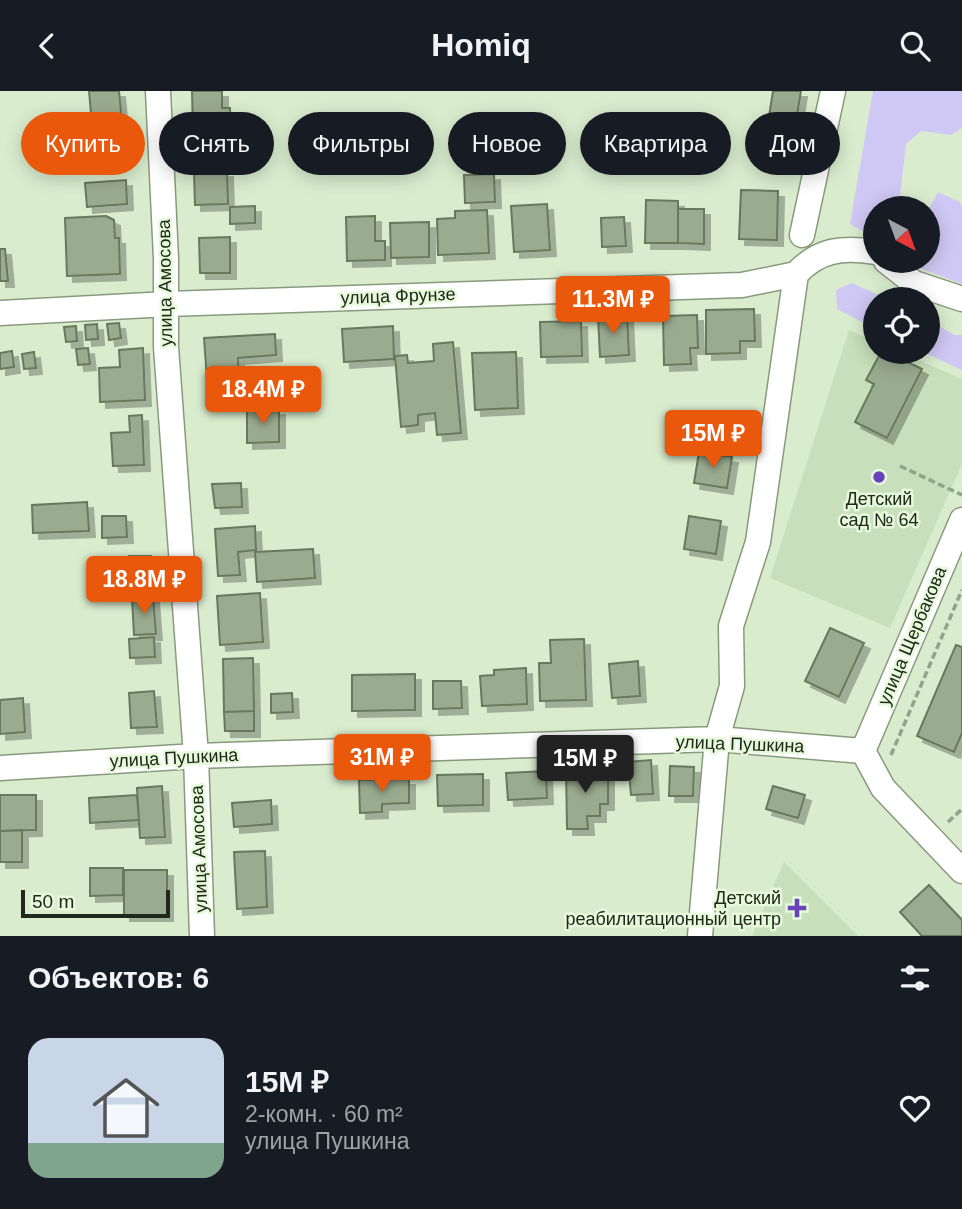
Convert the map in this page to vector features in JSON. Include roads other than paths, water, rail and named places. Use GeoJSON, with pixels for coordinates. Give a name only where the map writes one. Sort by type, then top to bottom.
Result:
{"type":"FeatureCollection","features":[{"type":"Feature","properties":{"kind":"street","name":"улица Амосова"},"geometry":{"type":"LineString","coordinates":[[158,91],[168,304],[166,347],[196,756],[202,936]]}},
{"type":"Feature","properties":{"kind":"street"},"geometry":{"type":"LineString","coordinates":[[802,235],[833,91]]}},
{"type":"Feature","properties":{"kind":"street"},"geometry":{"type":"LineString","coordinates":[[699,936],[718,740],[732,686],[731,626],[758,542],[796,274],[810,258],[831,250],[863,252]]}},
{"type":"Feature","properties":{"kind":"street"},"geometry":{"type":"LineString","coordinates":[[901,273],[914,283],[962,299]]}},
{"type":"Feature","properties":{"kind":"street","name":"улица Фрунзе"},"geometry":{"type":"LineString","coordinates":[[0,313],[168,304],[743,285],[796,274]]}},
{"type":"Feature","properties":{"kind":"street","name":"улица Щербакова"},"geometry":{"type":"LineString","coordinates":[[863,751],[962,520]]}},
{"type":"Feature","properties":{"kind":"street","name":"улица Пушкина"},"geometry":{"type":"LineString","coordinates":[[0,768],[196,756],[718,740],[863,751]]}},
{"type":"Feature","properties":{"kind":"street"},"geometry":{"type":"LineString","coordinates":[[863,751],[883,788],[962,871]]}},
{"type":"Feature","properties":{"kind":"place","name":"Детский сад № 64"},"geometry":{"type":"Point","coordinates":[879,477]}},
{"type":"Feature","properties":{"kind":"place","name":"Детский реабилитационный центр"},"geometry":{"type":"Point","coordinates":[797,908]}}]}
